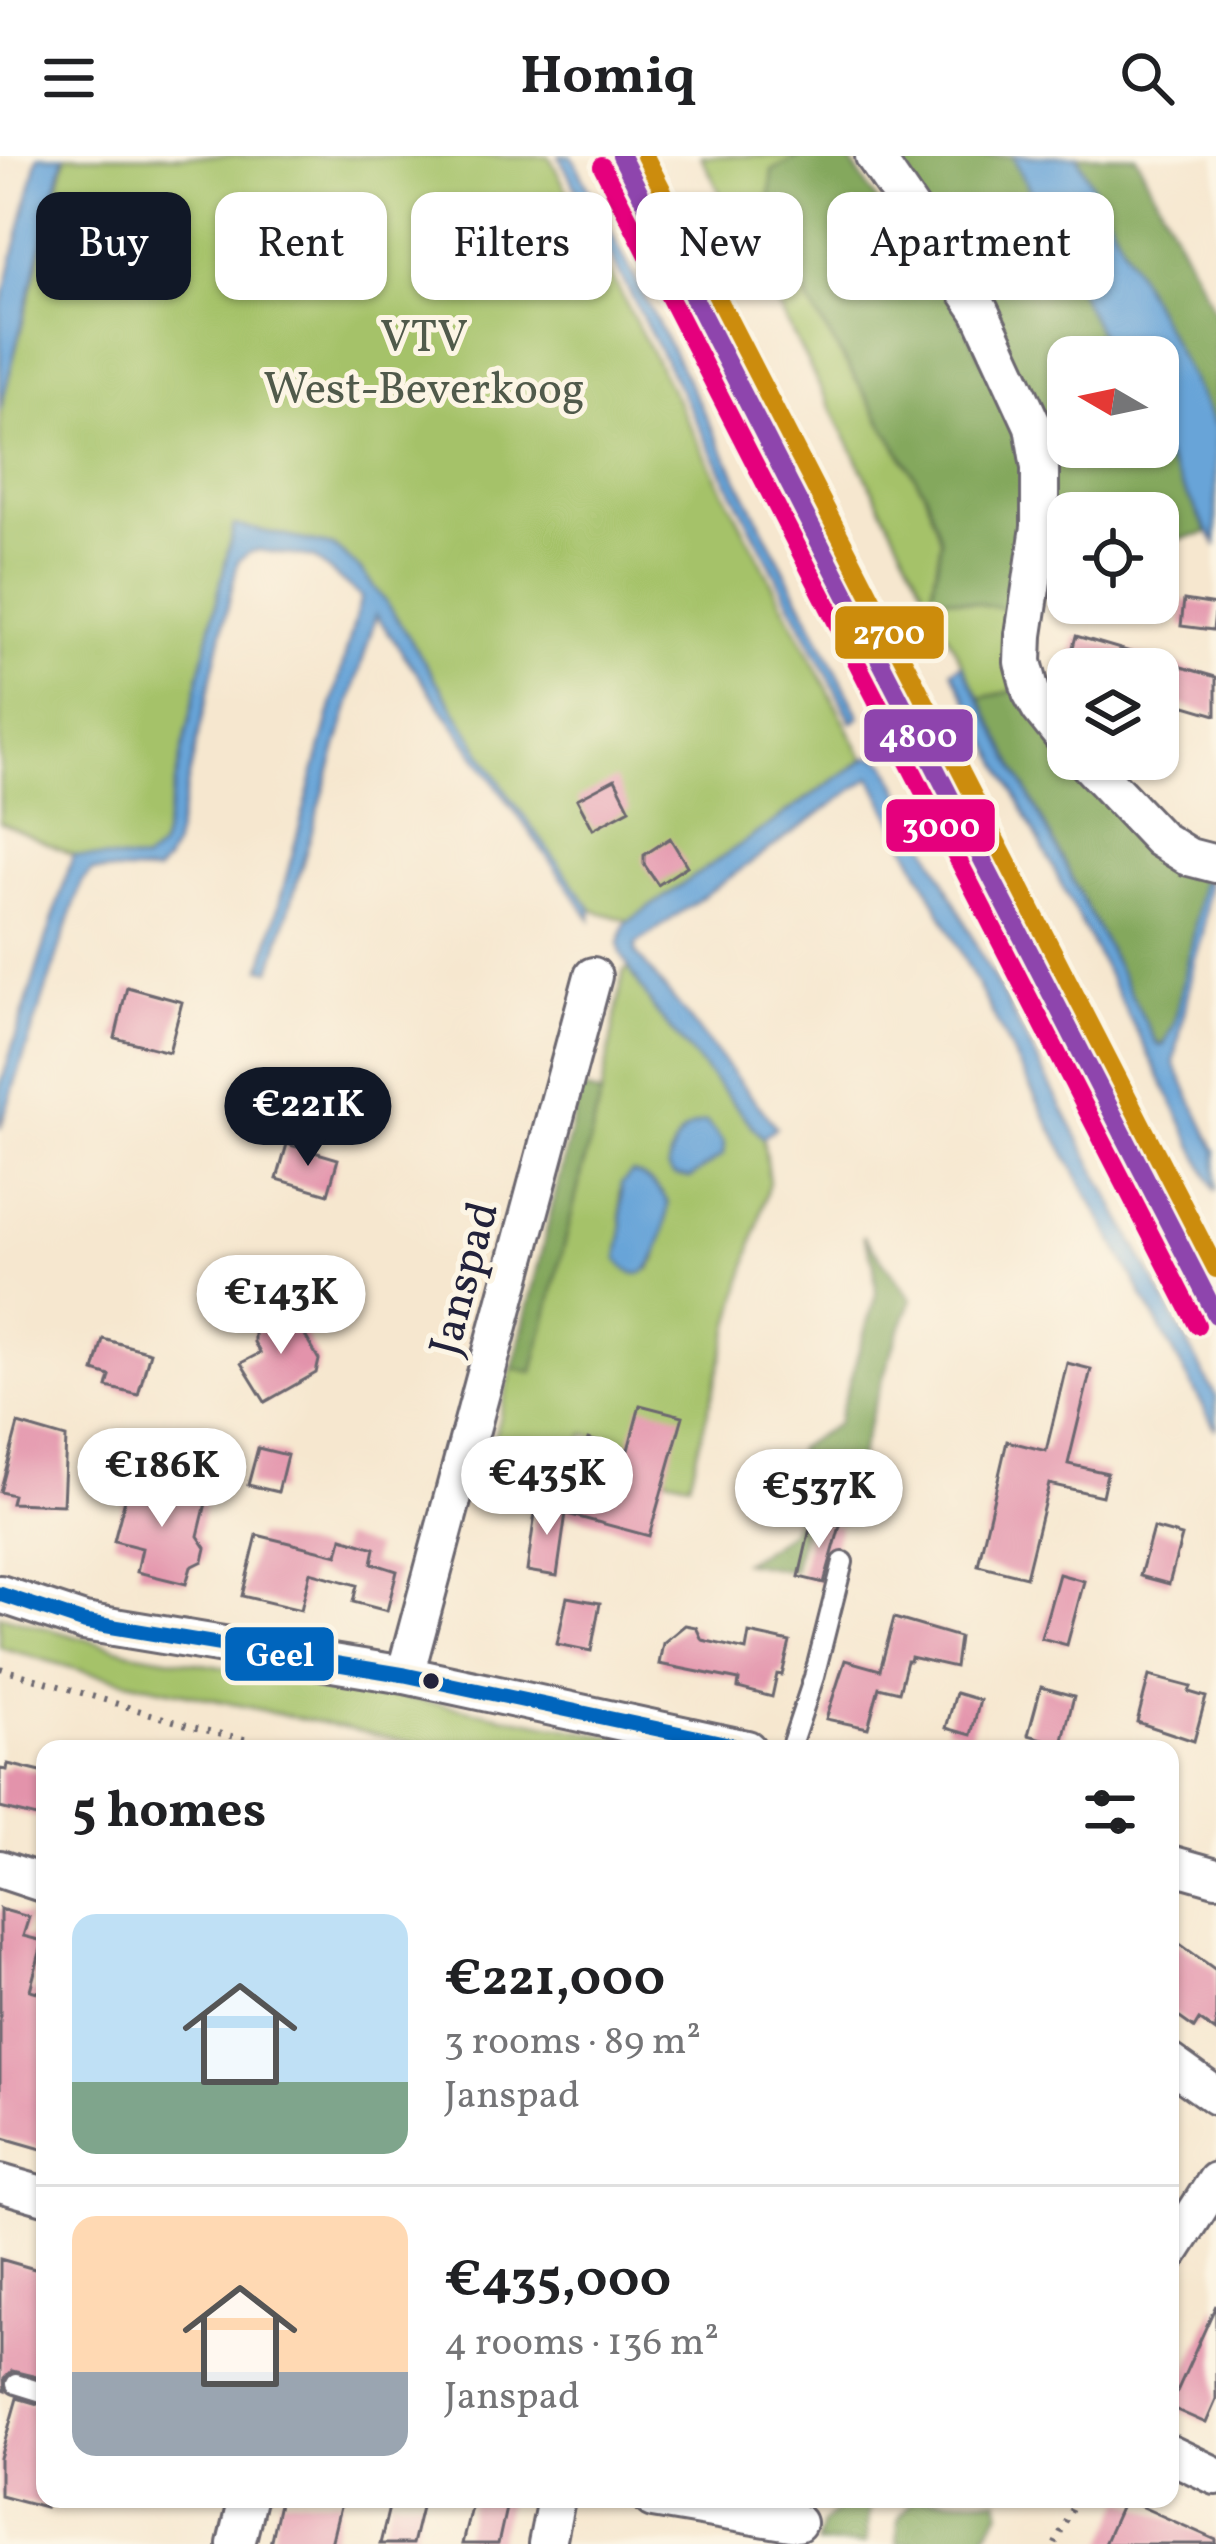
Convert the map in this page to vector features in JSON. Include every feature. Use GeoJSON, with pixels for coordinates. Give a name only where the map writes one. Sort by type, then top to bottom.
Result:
{"type":"FeatureCollection","features":[{"type":"Feature","properties":{"kind":"street"},"geometry":{"type":"LineString","coordinates":[[874,156],[980,311],[1033,426],[1040,467],[1040,527],[1023,662],[1031,692],[1047,718]]}},
{"type":"Feature","properties":{"kind":"street"},"geometry":{"type":"LineString","coordinates":[[1104,780],[1160,839],[1189,857],[1216,864]]}},
{"type":"Feature","properties":{"kind":"street","name":"Janspad"},"geometry":{"type":"LineString","coordinates":[[405,1675],[593,976]]}},
{"type":"Feature","properties":{"kind":"street"},"geometry":{"type":"LineString","coordinates":[[0,1594],[84,1622],[405,1675],[701,1740]]}},
{"type":"Feature","properties":{"kind":"street"},"geometry":{"type":"LineString","coordinates":[[1179,1867],[1216,1877]]}},
{"type":"Feature","properties":{"kind":"street"},"geometry":{"type":"LineString","coordinates":[[0,1869],[36,1881]]}},
{"type":"Feature","properties":{"kind":"street"},"geometry":{"type":"LineString","coordinates":[[1179,2069],[1216,2096]]}},
{"type":"Feature","properties":{"kind":"street"},"geometry":{"type":"LineString","coordinates":[[1179,2239],[1216,2181]]}},
{"type":"Feature","properties":{"kind":"street"},"geometry":{"type":"LineString","coordinates":[[0,2183],[36,2193]]}},
{"type":"Feature","properties":{"kind":"street"},"geometry":{"type":"LineString","coordinates":[[1179,2458],[1216,2476]]}},
{"type":"Feature","properties":{"kind":"street"},"geometry":{"type":"LineString","coordinates":[[236,2544],[245,2508]]}},
{"type":"Feature","properties":{"kind":"street"},"geometry":{"type":"LineString","coordinates":[[547,2544],[554,2508]]}},
{"type":"Feature","properties":{"kind":"street"},"geometry":{"type":"LineString","coordinates":[[710,2508],[798,2522]]}},
{"type":"Feature","properties":{"kind":"lane"},"geometry":{"type":"LineString","coordinates":[[793,1740],[844,1562]]}},
{"type":"Feature","properties":{"kind":"lane"},"geometry":{"type":"LineString","coordinates":[[16,2384],[36,2390]]}},
{"type":"Feature","properties":{"kind":"path"},"geometry":{"type":"LineString","coordinates":[[0,1668],[249,1740]]}},
{"type":"Feature","properties":{"kind":"path"},"geometry":{"type":"LineString","coordinates":[[1055,2544],[1072,2508]]}},
{"type":"Feature","properties":{"kind":"green space","name":"VTV West-Beverkoog"},"geometry":{"type":"Polygon","coordinates":[[[66,156],[549,156],[568,192],[411,192],[411,300],[612,300],[612,277],[864,759],[630,921],[592,910],[510,797],[391,609],[360,569],[234,526],[160,850],[143,862],[73,855],[0,822],[0,411],[36,272],[36,300],[191,300],[191,192],[57,192],[66,156]]]}},
{"type":"Feature","properties":{"kind":"green space"},"geometry":{"type":"Polygon","coordinates":[[[701,156],[800,156],[772,171],[778,192],[720,192],[701,156]]]}},
{"type":"Feature","properties":{"kind":"green space"},"geometry":{"type":"Polygon","coordinates":[[[800,156],[847,156],[871,192],[827,192],[827,300],[952,300],[1008,411],[1024,461],[1027,522],[1018,612],[932,594],[941,540],[925,493],[810,304],[803,287],[803,192],[770,192],[772,171],[800,156]]]}},
{"type":"Feature","properties":{"kind":"green space"},"geometry":{"type":"Polygon","coordinates":[[[893,156],[1013,156],[1031,192],[909,192],[893,156]]]}},
{"type":"Feature","properties":{"kind":"green space"},"geometry":{"type":"Polygon","coordinates":[[[1077,156],[1136,156],[1216,314],[1216,428],[1179,356],[1179,336],[1169,336],[1114,228],[1114,192],[1095,192],[1077,156]]]}},
{"type":"Feature","properties":{"kind":"green space"},"geometry":{"type":"Polygon","coordinates":[[[803,280],[810,304],[925,493],[941,540],[939,560],[1018,612],[1019,690],[980,698],[775,300],[803,300],[803,280]]]}},
{"type":"Feature","properties":{"kind":"green space"},"geometry":{"type":"Polygon","coordinates":[[[957,300],[1083,300],[1101,336],[1047,336],[1047,468],[1172,468],[1209,533],[1179,539],[1179,492],[1047,492],[1047,501],[957,300]]]}},
{"type":"Feature","properties":{"kind":"green space"},"geometry":{"type":"Polygon","coordinates":[[[1019,690],[1047,717],[1047,780],[1112,780],[1206,871],[1174,1024],[1163,1045],[1156,1043],[980,698],[1019,690]]]}},
{"type":"Feature","properties":{"kind":"green space"},"geometry":{"type":"Polygon","coordinates":[[[629,968],[656,1012],[763,1138],[769,1182],[689,1482],[612,1465],[616,1442],[584,1434],[574,1467],[491,1449],[512,1369],[532,1372],[601,1095],[624,971],[629,968]],[[632,1173],[620,1192],[618,1259],[650,1269],[668,1204],[658,1189],[632,1173]]]}},
{"type":"Feature","properties":{"kind":"green space"},"geometry":{"type":"Polygon","coordinates":[[[581,1088],[601,1095],[533,1372],[513,1369],[581,1088]]]}},
{"type":"Feature","properties":{"kind":"green space"},"geometry":{"type":"Polygon","coordinates":[[[863,1235],[912,1299],[873,1409],[843,1522],[806,1516],[793,1571],[743,1562],[792,1528],[800,1500],[797,1448],[837,1424],[876,1294],[874,1264],[863,1235]]]}},
{"type":"Feature","properties":{"kind":"green space"},"geometry":{"type":"Polygon","coordinates":[[[0,1615],[131,1652],[629,1740],[400,1740],[86,1672],[0,1647],[0,1615]]]}},
{"type":"Feature","properties":{"kind":"green space"},"geometry":{"type":"Polygon","coordinates":[[[840,2508],[869,2508],[866,2544],[817,2544],[822,2523],[840,2508]]]}},
{"type":"Feature","properties":{"kind":"green space"},"geometry":{"type":"Polygon","coordinates":[[[906,2508],[1001,2511],[979,2544],[897,2544],[898,2519],[906,2508]]]}},
{"type":"Feature","properties":{"kind":"water"},"geometry":{"type":"Polygon","coordinates":[[[38,156],[64,156],[55,192],[36,192],[36,268],[0,411],[0,312],[38,156]]]}},
{"type":"Feature","properties":{"kind":"water"},"geometry":{"type":"Polygon","coordinates":[[[559,156],[572,156],[590,192],[578,192],[559,156]]]}},
{"type":"Feature","properties":{"kind":"water"},"geometry":{"type":"Polygon","coordinates":[[[1013,156],[1077,156],[1095,192],[1031,192],[1013,156]]]}},
{"type":"Feature","properties":{"kind":"water"},"geometry":{"type":"Polygon","coordinates":[[[1114,228],[1169,336],[1101,336],[1083,300],[1114,300],[1114,228]]]}},
{"type":"Feature","properties":{"kind":"water"},"geometry":{"type":"Polygon","coordinates":[[[612,234],[636,281],[636,300],[646,300],[860,717],[852,722],[612,258],[612,234]]]}},
{"type":"Feature","properties":{"kind":"water"},"geometry":{"type":"Polygon","coordinates":[[[1179,356],[1216,428],[1216,544],[1172,468],[1179,468],[1179,356]]]}},
{"type":"Feature","properties":{"kind":"water"},"geometry":{"type":"Polygon","coordinates":[[[234,525],[333,546],[360,569],[391,609],[510,797],[592,910],[591,919],[376,615],[271,970],[262,968],[361,597],[314,558],[258,550],[248,553],[238,561],[173,848],[156,873],[92,871],[82,881],[0,1129],[0,1087],[73,855],[143,862],[160,849],[234,525]]]}},
{"type":"Feature","properties":{"kind":"water"},"geometry":{"type":"Polygon","coordinates":[[[962,664],[1160,1046],[1174,1024],[1201,881],[1208,882],[1203,935],[1174,1063],[1216,1151],[1216,1192],[952,670],[962,664]]]}},
{"type":"Feature","properties":{"kind":"water"},"geometry":{"type":"Polygon","coordinates":[[[868,757],[887,764],[980,953],[1216,1397],[1216,1430],[1047,1120],[871,777],[636,944],[636,953],[776,1127],[763,1138],[656,1012],[621,954],[625,924],[868,757]]]}},
{"type":"Feature","properties":{"kind":"water"},"geometry":{"type":"Polygon","coordinates":[[[706,1122],[724,1143],[723,1155],[690,1178],[673,1175],[668,1168],[679,1137],[706,1122]]]}},
{"type":"Feature","properties":{"kind":"water"},"geometry":{"type":"Polygon","coordinates":[[[632,1173],[653,1185],[668,1204],[655,1258],[640,1274],[618,1259],[621,1184],[632,1173]]]}},
{"type":"Feature","properties":{"kind":"building"},"geometry":{"type":"Polygon","coordinates":[[[1184,600],[1216,605],[1213,630],[1181,626],[1184,600]]]}},
{"type":"Feature","properties":{"kind":"building"},"geometry":{"type":"Polygon","coordinates":[[[1076,636],[1117,648],[1073,648],[1076,636]]]}},
{"type":"Feature","properties":{"kind":"building"},"geometry":{"type":"Polygon","coordinates":[[[1179,666],[1216,677],[1216,715],[1179,704],[1179,666]]]}},
{"type":"Feature","properties":{"kind":"building"},"geometry":{"type":"Polygon","coordinates":[[[615,779],[630,809],[593,829],[577,799],[615,779]]]}},
{"type":"Feature","properties":{"kind":"building"},"geometry":{"type":"Polygon","coordinates":[[[670,838],[687,866],[658,885],[644,864],[644,855],[670,838]]]}},
{"type":"Feature","properties":{"kind":"building"},"geometry":{"type":"Polygon","coordinates":[[[127,987],[182,1002],[169,1052],[115,1038],[127,987]]]}},
{"type":"Feature","properties":{"kind":"building"},"geometry":{"type":"Polygon","coordinates":[[[287,1144],[338,1159],[328,1194],[277,1179],[287,1144]]]}},
{"type":"Feature","properties":{"kind":"building"},"geometry":{"type":"Polygon","coordinates":[[[291,1311],[319,1360],[316,1373],[265,1402],[241,1363],[260,1353],[254,1332],[291,1311]]]}},
{"type":"Feature","properties":{"kind":"building"},"geometry":{"type":"Polygon","coordinates":[[[103,1339],[150,1352],[138,1395],[107,1387],[110,1376],[94,1371],[103,1339]]]}},
{"type":"Feature","properties":{"kind":"building"},"geometry":{"type":"Polygon","coordinates":[[[1067,1363],[1091,1369],[1068,1464],[1107,1473],[1102,1496],[1049,1484],[1026,1577],[978,1565],[1007,1441],[1046,1451],[1067,1363]]]}},
{"type":"Feature","properties":{"kind":"building"},"geometry":{"type":"Polygon","coordinates":[[[640,1405],[683,1416],[649,1536],[567,1514],[588,1439],[628,1450],[640,1405]]]}},
{"type":"Feature","properties":{"kind":"building"},"geometry":{"type":"Polygon","coordinates":[[[18,1424],[66,1438],[63,1505],[11,1503],[13,1495],[0,1492],[18,1424]]]}},
{"type":"Feature","properties":{"kind":"building"},"geometry":{"type":"Polygon","coordinates":[[[258,1448],[287,1455],[278,1492],[248,1485],[258,1448]]]}},
{"type":"Feature","properties":{"kind":"building"},"geometry":{"type":"Polygon","coordinates":[[[131,1476],[172,1486],[170,1494],[206,1503],[198,1536],[206,1548],[203,1561],[191,1567],[186,1584],[137,1572],[142,1548],[114,1541],[131,1476]]]}},
{"type":"Feature","properties":{"kind":"building"},"geometry":{"type":"Polygon","coordinates":[[[537,1499],[567,1506],[557,1576],[527,1571],[537,1499]]]}},
{"type":"Feature","properties":{"kind":"building"},"geometry":{"type":"Polygon","coordinates":[[[812,1520],[840,1526],[824,1583],[799,1577],[812,1520]]]}},
{"type":"Feature","properties":{"kind":"building"},"geometry":{"type":"Polygon","coordinates":[[[1153,1528],[1182,1536],[1169,1584],[1140,1576],[1153,1528]]]}},
{"type":"Feature","properties":{"kind":"building"},"geometry":{"type":"Polygon","coordinates":[[[257,1535],[338,1555],[342,1538],[375,1548],[372,1563],[397,1571],[387,1611],[353,1602],[357,1585],[310,1572],[301,1610],[242,1596],[257,1535]]]}},
{"type":"Feature","properties":{"kind":"building"},"geometry":{"type":"Polygon","coordinates":[[[1059,1574],[1084,1581],[1067,1645],[1041,1638],[1059,1574]]]}},
{"type":"Feature","properties":{"kind":"building"},"geometry":{"type":"Polygon","coordinates":[[[567,1597],[600,1603],[591,1651],[557,1644],[567,1597]]]}},
{"type":"Feature","properties":{"kind":"building"},"geometry":{"type":"Polygon","coordinates":[[[894,1618],[959,1637],[955,1667],[911,1657],[899,1692],[879,1687],[868,1728],[826,1719],[845,1660],[880,1670],[894,1618]]]}},
{"type":"Feature","properties":{"kind":"building"},"geometry":{"type":"Polygon","coordinates":[[[685,1625],[696,1627],[702,1640],[746,1650],[749,1633],[790,1642],[772,1697],[738,1688],[739,1680],[659,1664],[663,1643],[685,1625]]]}},
{"type":"Feature","properties":{"kind":"building"},"geometry":{"type":"Polygon","coordinates":[[[1149,1676],[1191,1687],[1189,1692],[1206,1697],[1194,1741],[1137,1722],[1149,1676]]]}},
{"type":"Feature","properties":{"kind":"building"},"geometry":{"type":"Polygon","coordinates":[[[1041,1687],[1074,1696],[1063,1740],[1028,1735],[1041,1687]]]}},
{"type":"Feature","properties":{"kind":"building"},"geometry":{"type":"Polygon","coordinates":[[[956,1693],[980,1700],[971,1735],[946,1728],[956,1693]]]}},
{"type":"Feature","properties":{"kind":"building"},"geometry":{"type":"Polygon","coordinates":[[[8,1764],[36,1771],[36,1817],[0,1808],[0,1769],[7,1770],[8,1764]]]}},
{"type":"Feature","properties":{"kind":"building"},"geometry":{"type":"Polygon","coordinates":[[[0,1909],[29,1917],[23,1936],[36,1939],[30,1990],[36,1992],[36,2147],[0,2137],[0,1909]]]}},
{"type":"Feature","properties":{"kind":"building"},"geometry":{"type":"Polygon","coordinates":[[[1179,1943],[1216,1970],[1216,2032],[1199,2020],[1194,2028],[1179,2017],[1179,1943]]]}},
{"type":"Feature","properties":{"kind":"building"},"geometry":{"type":"Polygon","coordinates":[[[0,2259],[36,2269],[36,2377],[12,2371],[4,2379],[5,2391],[0,2389],[0,2259]]]}},
{"type":"Feature","properties":{"kind":"building"},"geometry":{"type":"Polygon","coordinates":[[[1216,2305],[1216,2400],[1206,2423],[1179,2411],[1179,2387],[1216,2305]]]}},
{"type":"Feature","properties":{"kind":"building"},"geometry":{"type":"Polygon","coordinates":[[[17,2398],[36,2403],[36,2505],[0,2495],[0,2458],[17,2398]]]}},
{"type":"Feature","properties":{"kind":"building"},"geometry":{"type":"Polygon","coordinates":[[[278,2508],[340,2508],[331,2544],[270,2544],[278,2508]]]}},
{"type":"Feature","properties":{"kind":"building"},"geometry":{"type":"Polygon","coordinates":[[[389,2508],[421,2508],[412,2544],[380,2544],[389,2508]]]}},
{"type":"Feature","properties":{"kind":"building"},"geometry":{"type":"Polygon","coordinates":[[[471,2508],[506,2508],[498,2544],[462,2544],[471,2508]]]}},
{"type":"Feature","properties":{"kind":"building"},"geometry":{"type":"Polygon","coordinates":[[[1120,2508],[1144,2508],[1216,2540],[1216,2544],[1104,2544],[1120,2508]]]}},
{"type":"Feature","properties":{"kind":"transit line","name":"4800"},"geometry":{"type":"LineString","coordinates":[[621,156],[1216,1315]]}},
{"type":"Feature","properties":{"kind":"transit line","name":"2700"},"geometry":{"type":"LineString","coordinates":[[645,156],[1216,1269]]}},
{"type":"Feature","properties":{"kind":"transit line","name":"3000"},"geometry":{"type":"LineString","coordinates":[[602,166],[1197,1325]]}},
{"type":"Feature","properties":{"kind":"transit line","name":"Geel"},"geometry":{"type":"LineString","coordinates":[[0,1594],[84,1622],[405,1675],[710,1740]]}}]}
